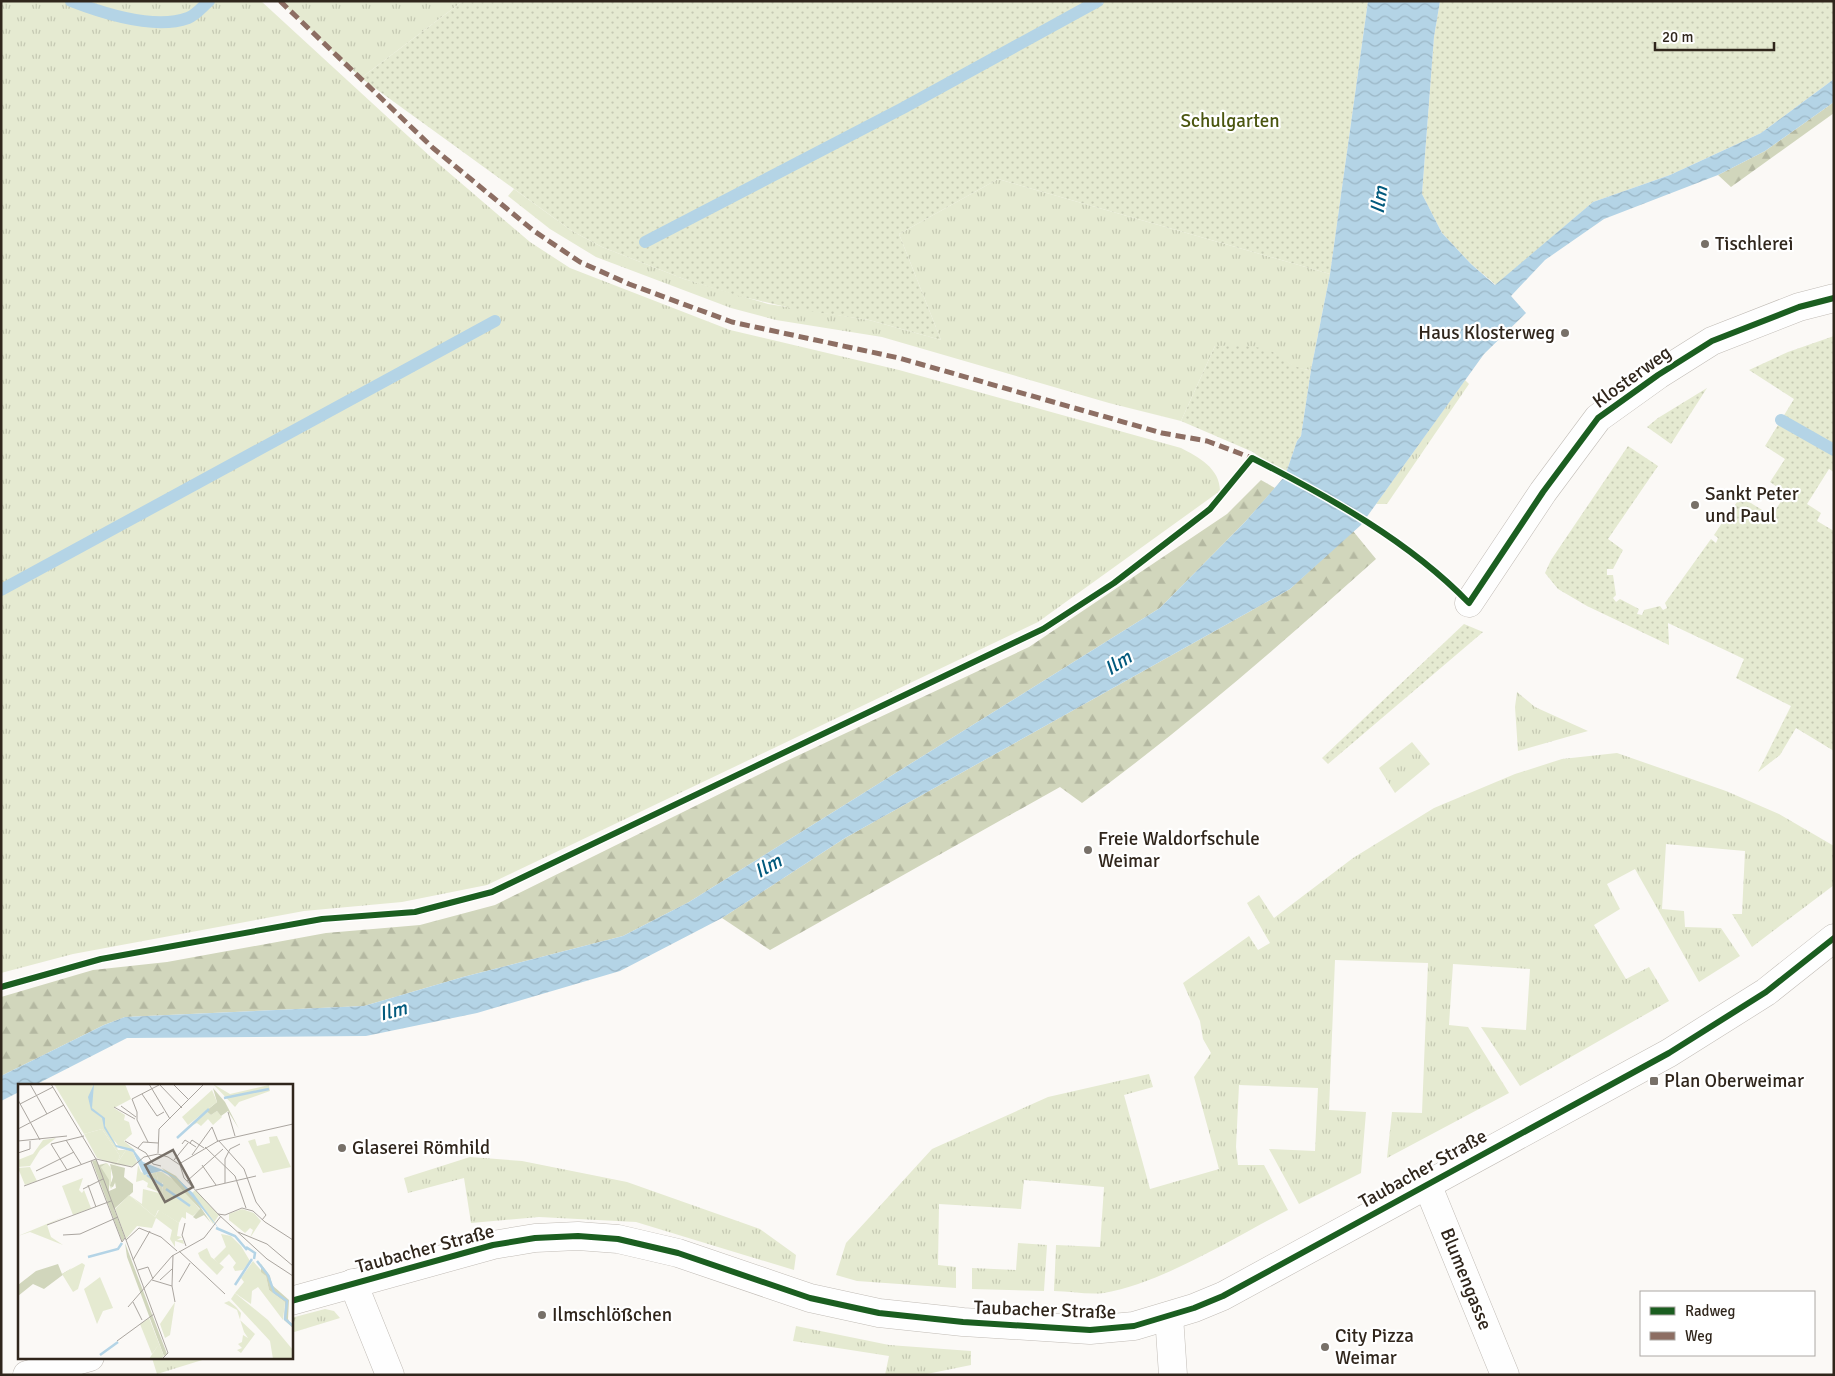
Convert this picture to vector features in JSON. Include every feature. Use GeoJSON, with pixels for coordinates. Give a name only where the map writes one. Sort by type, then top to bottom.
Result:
{"type":"FeatureCollection","features":[{"type":"Feature","properties":{"kind":"street","name":"Klosterweg"},"geometry":{"type":"LineString","coordinates":[[1469,603],[1543,492],[1598,418],[1658,375],[1712,341],[1800,307],[1834,298]]}},
{"type":"Feature","properties":{"kind":"street","name":"Taubacher Straße"},"geometry":{"type":"LineString","coordinates":[[292,1301],[493,1246],[535,1238],[578,1236],[618,1239],[678,1253],[810,1298],[879,1313],[963,1322],[1090,1330],[1134,1326],[1169,1316],[1223,1296],[1668,1052],[1766,992],[1834,938]]}},
{"type":"Feature","properties":{"kind":"street","name":"Blumengasse"},"geometry":{"type":"LineString","coordinates":[[1427,1184],[1505,1375]]}},
{"type":"Feature","properties":{"kind":"street"},"geometry":{"type":"LineString","coordinates":[[353,1283],[390,1375]]}},
{"type":"Feature","properties":{"kind":"street"},"geometry":{"type":"LineString","coordinates":[[1169,1316],[1172,1375]]}},
{"type":"Feature","properties":{"kind":"street"},"geometry":{"type":"LineString","coordinates":[[27,1375],[86,1358]]}},
{"type":"Feature","properties":{"kind":"green space"},"geometry":{"type":"Polygon","coordinates":[[[1,1],[261,1],[433,159],[530,242],[570,268],[730,330],[899,370],[1181,448],[1207,464],[1216,476],[1220,491],[1038,622],[487,885],[402,902],[304,911],[73,954],[1,973],[1,1]]]}},
{"type":"Feature","properties":{"kind":"green space"},"geometry":{"type":"Polygon","coordinates":[[[280,1],[463,1],[361,78],[280,1]]]}},
{"type":"Feature","properties":{"kind":"green space","name":"Schulgarten"},"geometry":{"type":"Polygon","coordinates":[[[463,1],[1368,1],[1330,274],[998,179],[899,234],[941,340],[869,320],[795,309],[739,296],[684,279],[602,247],[572,231],[361,78],[463,1]]]}},
{"type":"Feature","properties":{"kind":"green space"},"geometry":{"type":"Polygon","coordinates":[[[1440,1],[1834,1],[1834,79],[1761,133],[1670,175],[1593,202],[1496,285],[1471,264],[1442,233],[1422,194],[1434,37],[1440,1]]]}},
{"type":"Feature","properties":{"kind":"green space"},"geometry":{"type":"Polygon","coordinates":[[[1834,102],[1834,113],[1731,187],[1718,175],[1765,151],[1834,102]]]}},
{"type":"Feature","properties":{"kind":"green space"},"geometry":{"type":"Polygon","coordinates":[[[998,179],[1330,274],[1311,370],[1296,368],[1273,352],[1215,346],[1181,421],[1109,403],[882,337],[776,320],[731,308],[596,257],[550,229],[508,196],[514,189],[572,231],[602,247],[684,279],[768,304],[869,320],[941,340],[899,234],[998,179]]]}},
{"type":"Feature","properties":{"kind":"green space"},"geometry":{"type":"Polygon","coordinates":[[[1834,336],[1834,472],[1829,469],[1807,504],[1821,513],[1817,521],[1834,531],[1834,751],[1796,728],[1780,755],[1758,772],[1791,706],[1736,678],[1744,659],[1668,623],[1669,645],[1587,606],[1558,589],[1545,573],[1551,560],[1628,446],[1658,466],[1608,539],[1623,550],[1613,569],[1607,569],[1607,575],[1613,575],[1616,595],[1613,598],[1616,602],[1620,599],[1639,609],[1637,614],[1642,615],[1644,610],[1660,606],[1663,610],[1667,608],[1665,603],[1711,539],[1716,543],[1718,538],[1714,535],[1728,514],[1733,517],[1736,513],[1731,510],[1741,497],[1772,516],[1786,493],[1770,482],[1785,459],[1765,446],[1794,399],[1749,370],[1788,352],[1834,336]]]}},
{"type":"Feature","properties":{"kind":"green space"},"geometry":{"type":"Polygon","coordinates":[[[1215,346],[1244,346],[1266,349],[1297,367],[1311,370],[1301,436],[1297,441],[1285,476],[1253,452],[1181,421],[1215,346]]]}},
{"type":"Feature","properties":{"kind":"green space"},"geometry":{"type":"Polygon","coordinates":[[[1465,380],[1469,384],[1387,504],[1376,504],[1465,380]]]}},
{"type":"Feature","properties":{"kind":"green space"},"geometry":{"type":"Polygon","coordinates":[[[1707,388],[1671,444],[1647,427],[1658,418],[1707,388]]]}},
{"type":"Feature","properties":{"kind":"green space"},"geometry":{"type":"Polygon","coordinates":[[[1261,480],[1275,488],[1245,522],[1160,608],[689,902],[623,936],[463,977],[364,1006],[125,1017],[104,1025],[1,1076],[1,997],[93,970],[167,962],[326,933],[420,925],[495,905],[780,764],[1029,647],[1227,514],[1261,480]]]}},
{"type":"Feature","properties":{"kind":"green space"},"geometry":{"type":"Polygon","coordinates":[[[1353,531],[1376,559],[1232,685],[1082,803],[1060,787],[770,950],[722,918],[845,838],[1290,589],[1353,531]]]}},
{"type":"Feature","properties":{"kind":"green space"},"geometry":{"type":"Polygon","coordinates":[[[1464,624],[1483,632],[1328,764],[1322,758],[1464,624]]]}},
{"type":"Feature","properties":{"kind":"green space"},"geometry":{"type":"Polygon","coordinates":[[[1517,692],[1535,707],[1588,731],[1518,751],[1515,707],[1517,692]]]}},
{"type":"Feature","properties":{"kind":"green space"},"geometry":{"type":"Polygon","coordinates":[[[1412,742],[1430,764],[1395,793],[1379,768],[1412,742]]]}},
{"type":"Feature","properties":{"kind":"green space"},"geometry":{"type":"Polygon","coordinates":[[[1617,753],[1726,791],[1779,814],[1834,846],[1834,885],[1752,947],[1732,914],[1742,914],[1745,851],[1666,844],[1662,909],[1684,911],[1685,927],[1721,928],[1740,956],[1699,982],[1635,869],[1607,884],[1620,909],[1594,925],[1626,979],[1649,967],[1669,1001],[1520,1086],[1481,1027],[1526,1030],[1530,969],[1453,964],[1449,1025],[1468,1027],[1509,1093],[1387,1158],[1392,1112],[1422,1113],[1428,963],[1335,960],[1329,1110],[1366,1112],[1361,1173],[1299,1204],[1269,1149],[1315,1151],[1318,1088],[1239,1085],[1236,1147],[1238,1165],[1264,1165],[1288,1210],[1198,1258],[1151,1279],[1104,1293],[1054,1291],[1056,1245],[1100,1247],[1104,1187],[1024,1180],[1021,1209],[939,1204],[938,1265],[956,1267],[956,1288],[857,1281],[836,1275],[846,1243],[932,1149],[1048,1097],[1149,1074],[1153,1087],[1124,1095],[1150,1189],[1219,1169],[1194,1077],[1211,1053],[1203,1039],[1200,1021],[1183,983],[1249,936],[1258,950],[1270,943],[1247,903],[1259,895],[1274,918],[1353,858],[1434,808],[1515,774],[1562,759],[1617,753]]]}},
{"type":"Feature","properties":{"kind":"green space"},"geometry":{"type":"Polygon","coordinates":[[[470,1157],[522,1161],[627,1182],[760,1229],[796,1255],[794,1270],[636,1222],[539,1217],[471,1223],[464,1178],[408,1193],[404,1178],[470,1157]]]}},
{"type":"Feature","properties":{"kind":"green space"},"geometry":{"type":"Polygon","coordinates":[[[1018,1243],[1047,1245],[1044,1291],[972,1289],[972,1268],[1016,1270],[1018,1243]]]}},
{"type":"Feature","properties":{"kind":"green space"},"geometry":{"type":"Polygon","coordinates":[[[325,1309],[334,1311],[340,1318],[292,1333],[292,1318],[325,1309]]]}},
{"type":"Feature","properties":{"kind":"green space"},"geometry":{"type":"Polygon","coordinates":[[[796,1326],[889,1345],[971,1351],[971,1365],[922,1375],[885,1375],[889,1356],[793,1341],[796,1326]]]}},
{"type":"Feature","properties":{"kind":"green space"},"geometry":{"type":"Polygon","coordinates":[[[152,1358],[209,1358],[157,1374],[152,1358]]]}},
{"type":"Feature","properties":{"kind":"water","name":"Ilm"},"geometry":{"type":"Polygon","coordinates":[[[1368,1],[1440,1],[1434,37],[1422,194],[1442,233],[1471,264],[1495,285],[1593,202],[1670,175],[1761,133],[1834,79],[1834,102],[1765,151],[1718,175],[1604,219],[1545,260],[1511,296],[1526,313],[1484,354],[1361,525],[1290,589],[845,838],[722,918],[620,971],[477,1013],[366,1036],[127,1038],[37,1084],[18,1084],[18,1092],[1,1101],[1,1076],[104,1025],[125,1017],[364,1006],[463,977],[623,936],[689,902],[1160,608],[1245,522],[1285,476],[1297,441],[1301,436],[1311,370],[1330,274],[1368,1]]]}},
{"type":"Feature","properties":{"kind":"waterway"},"geometry":{"type":"LineString","coordinates":[[71,1],[113,15],[160,22],[191,17],[209,1]]}},
{"type":"Feature","properties":{"kind":"waterway"},"geometry":{"type":"LineString","coordinates":[[645,242],[903,108],[1098,1]]}},
{"type":"Feature","properties":{"kind":"waterway"},"geometry":{"type":"LineString","coordinates":[[1,590],[495,321]]}},
{"type":"Feature","properties":{"kind":"waterway"},"geometry":{"type":"LineString","coordinates":[[1781,420],[1834,450]]}},
{"type":"Feature","properties":{"kind":"marked path"},"geometry":{"type":"LineString","coordinates":[[280,1],[433,148],[534,231],[580,262],[629,284],[732,322],[899,358],[1162,433],[1207,441],[1252,458]]}},
{"type":"Feature","properties":{"kind":"cycle path"},"geometry":{"type":"LineString","coordinates":[[1,987],[101,959],[322,919],[415,912],[492,892],[1043,629],[1114,583],[1210,509],[1252,458],[1310,488],[1394,540],[1421,560],[1469,603],[1543,492],[1598,418],[1658,375],[1712,341],[1799,307],[1834,298]]}},
{"type":"Feature","properties":{"kind":"cycle path"},"geometry":{"type":"LineString","coordinates":[[292,1301],[493,1245],[535,1238],[578,1236],[618,1239],[678,1253],[810,1298],[879,1313],[963,1322],[1090,1330],[1134,1326],[1194,1308],[1223,1296],[1669,1053],[1766,992],[1834,938]]}},
{"type":"Feature","properties":{"kind":"place","name":"Tischlerei"},"geometry":{"type":"Point","coordinates":[1705,244]}},
{"type":"Feature","properties":{"kind":"place","name":"Haus Klosterweg"},"geometry":{"type":"Point","coordinates":[1565,333]}},
{"type":"Feature","properties":{"kind":"place","name":"Sankt Peter und Paul"},"geometry":{"type":"Point","coordinates":[1695,505]}},
{"type":"Feature","properties":{"kind":"place","name":"Freie Waldorfschule Weimar"},"geometry":{"type":"Point","coordinates":[1088,850]}},
{"type":"Feature","properties":{"kind":"place","name":"Plan Oberweimar"},"geometry":{"type":"Point","coordinates":[1654,1081]}},
{"type":"Feature","properties":{"kind":"place","name":"Glaserei Römhild"},"geometry":{"type":"Point","coordinates":[342,1148]}},
{"type":"Feature","properties":{"kind":"place","name":"Ilmschlößchen"},"geometry":{"type":"Point","coordinates":[542,1315]}},
{"type":"Feature","properties":{"kind":"place","name":"City Pizza Weimar"},"geometry":{"type":"Point","coordinates":[1325,1347]}}]}
